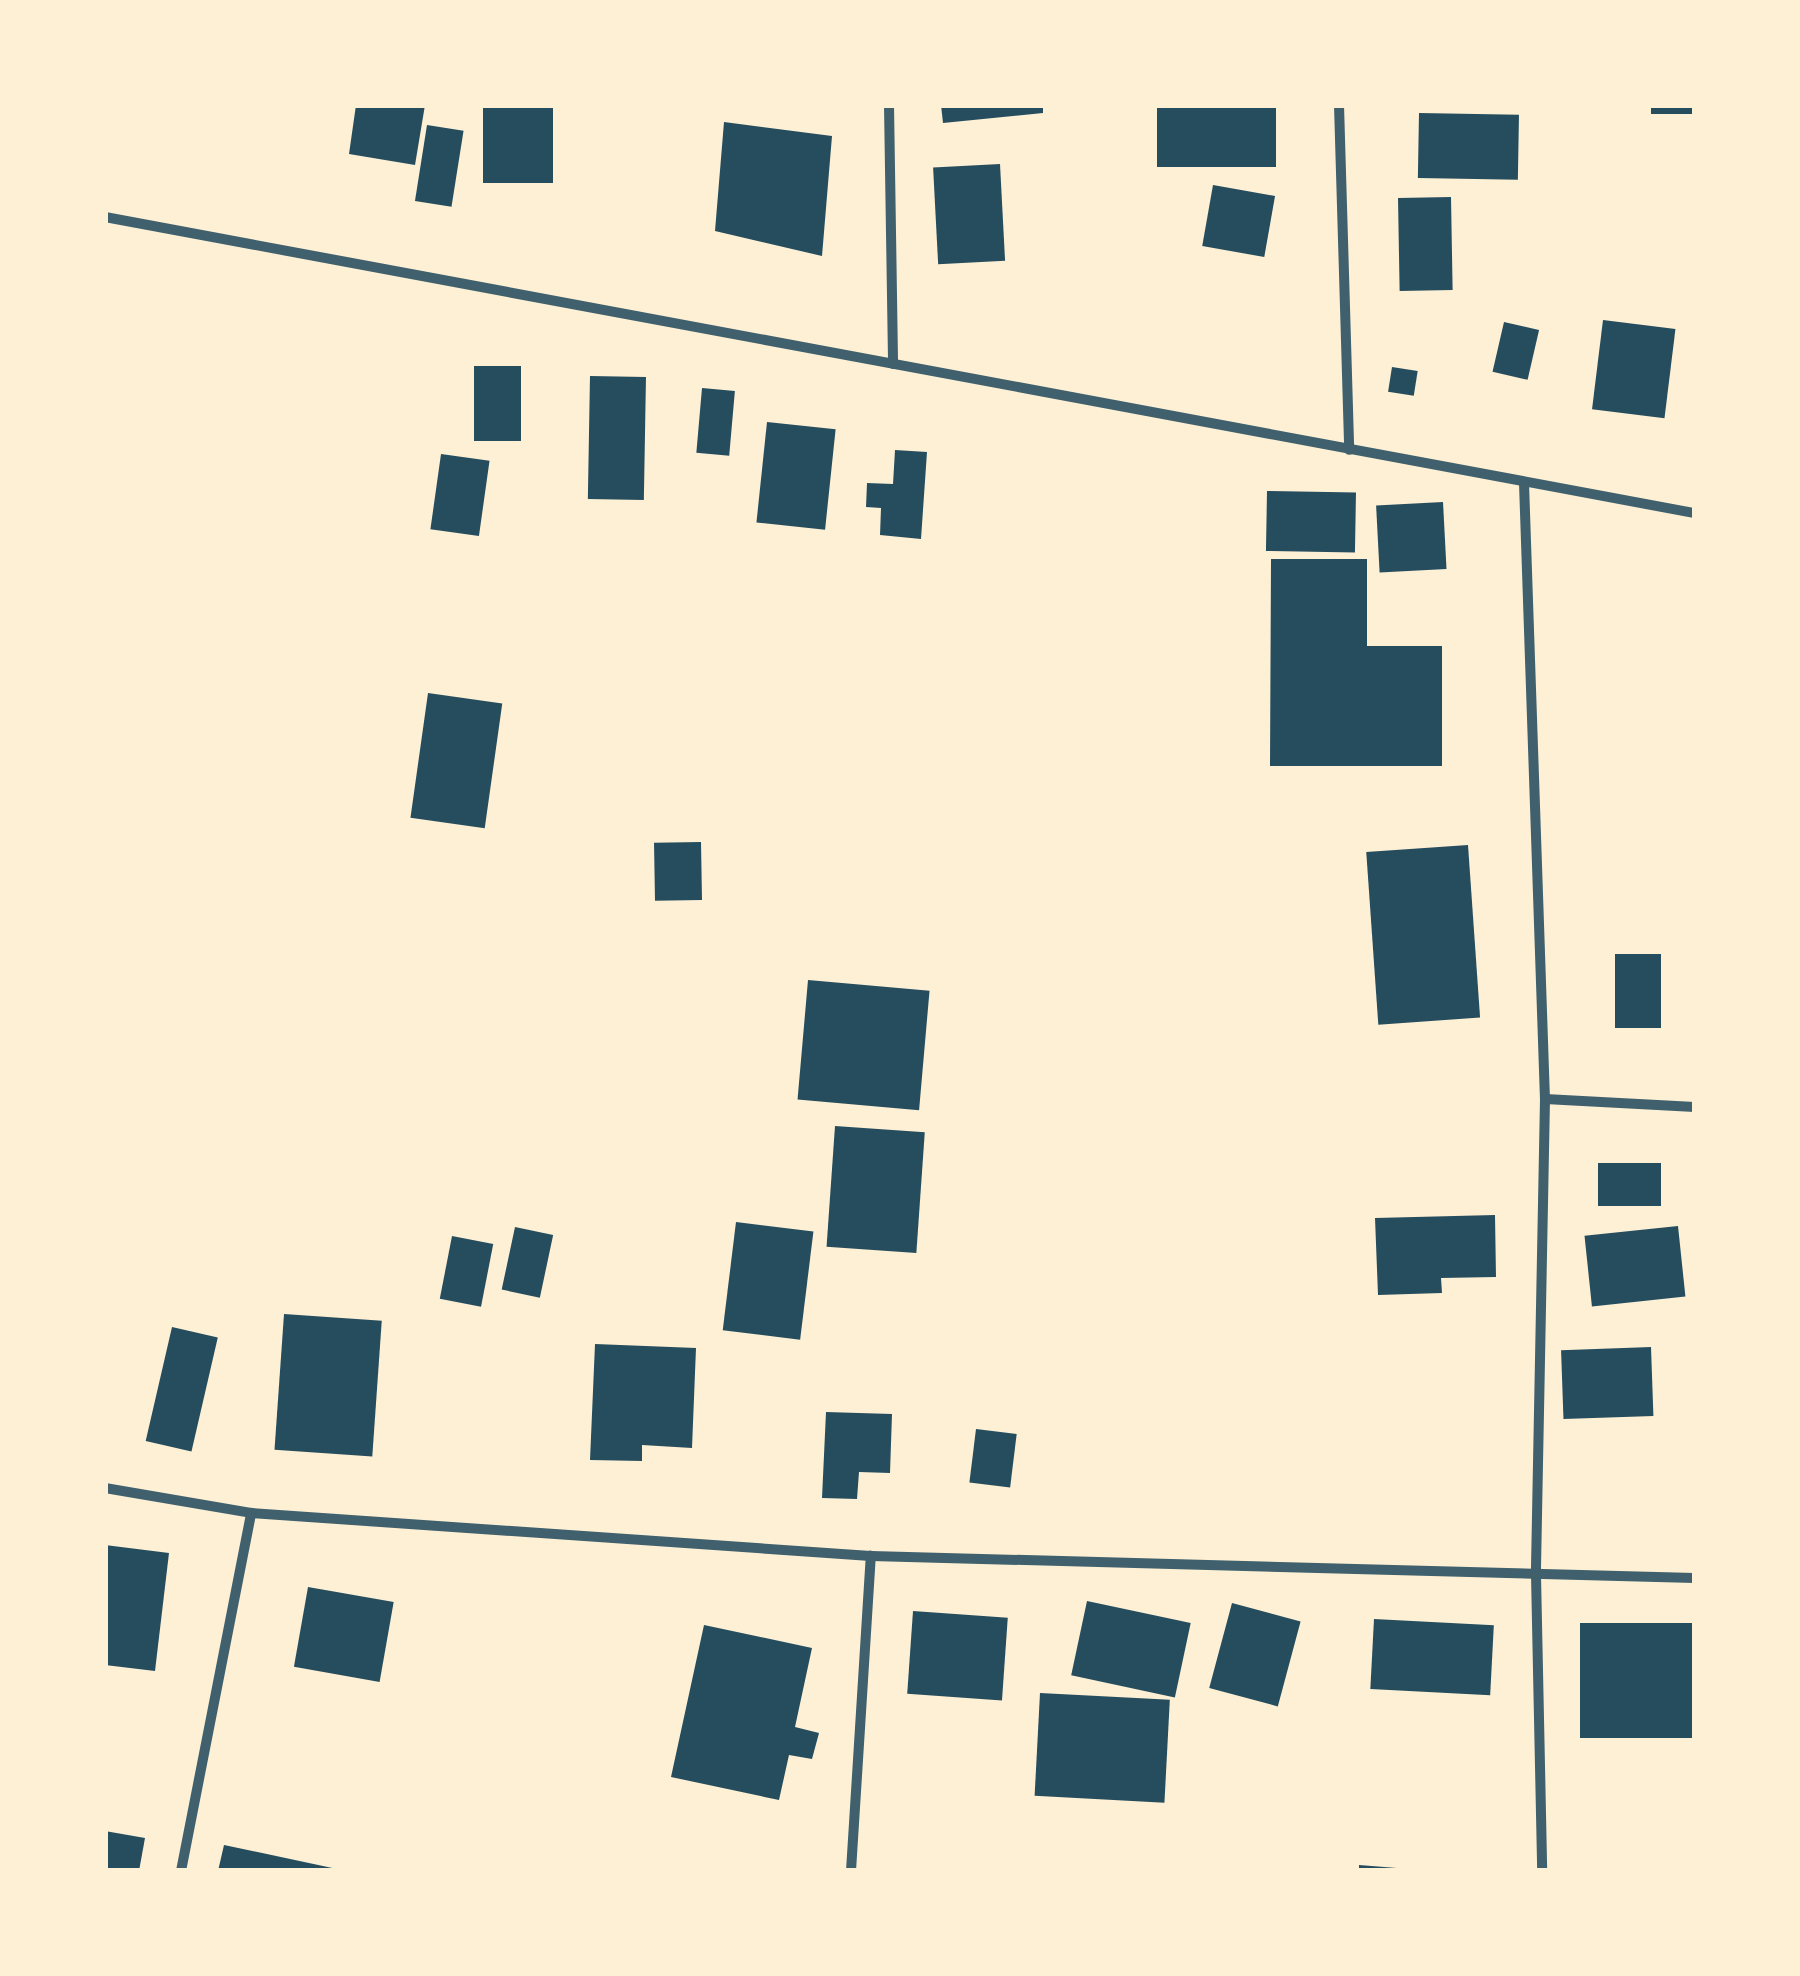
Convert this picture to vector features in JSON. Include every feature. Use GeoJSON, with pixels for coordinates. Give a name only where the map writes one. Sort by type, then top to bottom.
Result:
{"type":"FeatureCollection","features":[{"type":"Feature","properties":{"kind":"street"},"geometry":{"type":"LineString","coordinates":[[889,105],[893,364]]}},
{"type":"Feature","properties":{"kind":"street"},"geometry":{"type":"LineString","coordinates":[[1339,105],[1349,450]]}},
{"type":"Feature","properties":{"kind":"street"},"geometry":{"type":"LineString","coordinates":[[105,217],[1695,514]]}},
{"type":"Feature","properties":{"kind":"street"},"geometry":{"type":"LineString","coordinates":[[1524,483],[1545,1099],[1536,1575],[1542,1871]]}},
{"type":"Feature","properties":{"kind":"street"},"geometry":{"type":"LineString","coordinates":[[1545,1099],[1695,1107]]}},
{"type":"Feature","properties":{"kind":"street"},"geometry":{"type":"LineString","coordinates":[[105,1488],[251,1513],[870,1556],[1695,1578]]}},
{"type":"Feature","properties":{"kind":"street"},"geometry":{"type":"LineString","coordinates":[[181,1871],[251,1513]]}},
{"type":"Feature","properties":{"kind":"street"},"geometry":{"type":"LineString","coordinates":[[851,1871],[870,1556]]}},
{"type":"Feature","properties":{"kind":"building"},"geometry":{"type":"Polygon","coordinates":[[[356,105],[425,105],[415,165],[349,154],[356,105]]]}},
{"type":"Feature","properties":{"kind":"building"},"geometry":{"type":"Polygon","coordinates":[[[483,105],[553,105],[553,183],[483,183],[483,105]]]}},
{"type":"Feature","properties":{"kind":"building"},"geometry":{"type":"Polygon","coordinates":[[[941,105],[1043,105],[1043,113],[943,123],[941,105]]]}},
{"type":"Feature","properties":{"kind":"building"},"geometry":{"type":"Polygon","coordinates":[[[1157,105],[1276,105],[1276,167],[1157,167],[1157,105]]]}},
{"type":"Feature","properties":{"kind":"building"},"geometry":{"type":"Polygon","coordinates":[[[1651,105],[1695,105],[1695,114],[1651,114],[1651,105]]]}},
{"type":"Feature","properties":{"kind":"building"},"geometry":{"type":"Polygon","coordinates":[[[1419,113],[1519,115],[1518,180],[1418,178],[1419,113]]]}},
{"type":"Feature","properties":{"kind":"building"},"geometry":{"type":"Polygon","coordinates":[[[724,122],[832,136],[822,256],[715,231],[724,122]]]}},
{"type":"Feature","properties":{"kind":"building"},"geometry":{"type":"Polygon","coordinates":[[[427,125],[464,131],[451,207],[415,201],[427,125]]]}},
{"type":"Feature","properties":{"kind":"building"},"geometry":{"type":"Polygon","coordinates":[[[1000,164],[1005,261],[938,264],[933,168],[1000,164]]]}},
{"type":"Feature","properties":{"kind":"building"},"geometry":{"type":"Polygon","coordinates":[[[1213,185],[1275,196],[1264,257],[1202,246],[1213,185]]]}},
{"type":"Feature","properties":{"kind":"building"},"geometry":{"type":"Polygon","coordinates":[[[1451,197],[1453,290],[1400,291],[1398,198],[1451,197]]]}},
{"type":"Feature","properties":{"kind":"building"},"geometry":{"type":"Polygon","coordinates":[[[1603,320],[1675,329],[1664,418],[1592,409],[1603,320]]]}},
{"type":"Feature","properties":{"kind":"building"},"geometry":{"type":"Polygon","coordinates":[[[1504,322],[1539,330],[1528,380],[1493,372],[1504,322]]]}},
{"type":"Feature","properties":{"kind":"building"},"geometry":{"type":"Polygon","coordinates":[[[474,366],[521,366],[521,441],[474,441],[474,366]]]}},
{"type":"Feature","properties":{"kind":"building"},"geometry":{"type":"Polygon","coordinates":[[[1392,367],[1418,371],[1414,396],[1388,392],[1392,367]]]}},
{"type":"Feature","properties":{"kind":"building"},"geometry":{"type":"Polygon","coordinates":[[[590,376],[646,377],[644,500],[588,499],[590,376]]]}},
{"type":"Feature","properties":{"kind":"building"},"geometry":{"type":"Polygon","coordinates":[[[702,388],[735,391],[729,456],[696,453],[702,388]]]}},
{"type":"Feature","properties":{"kind":"building"},"geometry":{"type":"Polygon","coordinates":[[[767,422],[836,429],[825,530],[756,522],[767,422]]]}},
{"type":"Feature","properties":{"kind":"building"},"geometry":{"type":"Polygon","coordinates":[[[895,450],[927,452],[921,539],[880,535],[881,508],[866,507],[867,483],[893,484],[895,450]]]}},
{"type":"Feature","properties":{"kind":"building"},"geometry":{"type":"Polygon","coordinates":[[[441,454],[490,461],[479,536],[430,529],[441,454]]]}},
{"type":"Feature","properties":{"kind":"building"},"geometry":{"type":"Polygon","coordinates":[[[1267,491],[1356,493],[1355,553],[1266,551],[1267,491]]]}},
{"type":"Feature","properties":{"kind":"building"},"geometry":{"type":"Polygon","coordinates":[[[1443,502],[1447,569],[1380,572],[1376,506],[1443,502]]]}},
{"type":"Feature","properties":{"kind":"building"},"geometry":{"type":"Polygon","coordinates":[[[1271,559],[1367,559],[1367,646],[1442,646],[1442,766],[1270,766],[1271,559]]]}},
{"type":"Feature","properties":{"kind":"building"},"geometry":{"type":"Polygon","coordinates":[[[428,693],[502,703],[485,828],[410,818],[428,693]]]}},
{"type":"Feature","properties":{"kind":"building"},"geometry":{"type":"Polygon","coordinates":[[[701,842],[702,900],[655,901],[654,843],[701,842]]]}},
{"type":"Feature","properties":{"kind":"building"},"geometry":{"type":"Polygon","coordinates":[[[1468,845],[1480,1018],[1378,1025],[1366,852],[1468,845]]]}},
{"type":"Feature","properties":{"kind":"building"},"geometry":{"type":"Polygon","coordinates":[[[1615,954],[1661,954],[1661,1028],[1615,1028],[1615,954]]]}},
{"type":"Feature","properties":{"kind":"building"},"geometry":{"type":"Polygon","coordinates":[[[808,980],[930,991],[919,1110],[798,1100],[808,980]]]}},
{"type":"Feature","properties":{"kind":"building"},"geometry":{"type":"Polygon","coordinates":[[[835,1126],[925,1132],[916,1253],[827,1247],[835,1126]]]}},
{"type":"Feature","properties":{"kind":"building"},"geometry":{"type":"Polygon","coordinates":[[[1598,1163],[1661,1163],[1661,1206],[1598,1206],[1598,1163]]]}},
{"type":"Feature","properties":{"kind":"building"},"geometry":{"type":"Polygon","coordinates":[[[1495,1215],[1496,1277],[1441,1278],[1442,1293],[1378,1295],[1375,1218],[1495,1215]]]}},
{"type":"Feature","properties":{"kind":"building"},"geometry":{"type":"Polygon","coordinates":[[[736,1222],[813,1232],[800,1340],[723,1330],[736,1222]]]}},
{"type":"Feature","properties":{"kind":"building"},"geometry":{"type":"Polygon","coordinates":[[[1678,1226],[1685,1297],[1592,1306],[1585,1236],[1678,1226]]]}},
{"type":"Feature","properties":{"kind":"building"},"geometry":{"type":"Polygon","coordinates":[[[515,1227],[553,1235],[540,1298],[502,1290],[515,1227]]]}},
{"type":"Feature","properties":{"kind":"building"},"geometry":{"type":"Polygon","coordinates":[[[452,1236],[493,1244],[481,1307],[440,1299],[452,1236]]]}},
{"type":"Feature","properties":{"kind":"building"},"geometry":{"type":"Polygon","coordinates":[[[284,1314],[382,1321],[372,1457],[275,1450],[284,1314]]]}},
{"type":"Feature","properties":{"kind":"building"},"geometry":{"type":"Polygon","coordinates":[[[172,1327],[218,1338],[191,1452],[146,1441],[172,1327]]]}},
{"type":"Feature","properties":{"kind":"building"},"geometry":{"type":"Polygon","coordinates":[[[595,1344],[696,1348],[692,1448],[642,1445],[642,1461],[590,1460],[595,1344]]]}},
{"type":"Feature","properties":{"kind":"building"},"geometry":{"type":"Polygon","coordinates":[[[1651,1347],[1653,1416],[1563,1419],[1561,1350],[1651,1347]]]}},
{"type":"Feature","properties":{"kind":"building"},"geometry":{"type":"Polygon","coordinates":[[[826,1412],[892,1414],[890,1473],[859,1472],[857,1499],[822,1498],[826,1412]]]}},
{"type":"Feature","properties":{"kind":"building"},"geometry":{"type":"Polygon","coordinates":[[[976,1429],[1017,1434],[1010,1488],[969,1483],[976,1429]]]}},
{"type":"Feature","properties":{"kind":"building"},"geometry":{"type":"Polygon","coordinates":[[[105,1545],[169,1553],[155,1671],[105,1665],[105,1545]]]}},
{"type":"Feature","properties":{"kind":"building"},"geometry":{"type":"Polygon","coordinates":[[[308,1587],[394,1602],[380,1682],[294,1667],[308,1587]]]}},
{"type":"Feature","properties":{"kind":"building"},"geometry":{"type":"Polygon","coordinates":[[[1087,1601],[1191,1623],[1175,1697],[1071,1675],[1087,1601]]]}},
{"type":"Feature","properties":{"kind":"building"},"geometry":{"type":"Polygon","coordinates":[[[1232,1603],[1301,1621],[1278,1706],[1209,1688],[1232,1603]]]}},
{"type":"Feature","properties":{"kind":"building"},"geometry":{"type":"Polygon","coordinates":[[[913,1611],[1008,1618],[1002,1700],[907,1694],[913,1611]]]}},
{"type":"Feature","properties":{"kind":"building"},"geometry":{"type":"Polygon","coordinates":[[[1374,1619],[1494,1625],[1490,1695],[1370,1689],[1374,1619]]]}},
{"type":"Feature","properties":{"kind":"building"},"geometry":{"type":"Polygon","coordinates":[[[1580,1623],[1695,1623],[1695,1738],[1580,1738],[1580,1623]]]}},
{"type":"Feature","properties":{"kind":"building"},"geometry":{"type":"Polygon","coordinates":[[[704,1625],[812,1648],[795,1727],[819,1733],[812,1759],[789,1755],[779,1800],[671,1777],[704,1625]]]}},
{"type":"Feature","properties":{"kind":"building"},"geometry":{"type":"Polygon","coordinates":[[[1040,1693],[1170,1700],[1164,1803],[1035,1796],[1040,1693]]]}},
{"type":"Feature","properties":{"kind":"building"},"geometry":{"type":"Polygon","coordinates":[[[105,1831],[145,1838],[139,1871],[105,1871],[105,1831]]]}},
{"type":"Feature","properties":{"kind":"building"},"geometry":{"type":"Polygon","coordinates":[[[224,1845],[337,1869],[337,1871],[218,1871],[224,1845]]]}},
{"type":"Feature","properties":{"kind":"building"},"geometry":{"type":"Polygon","coordinates":[[[1359,1865],[1397,1868],[1397,1871],[1359,1871],[1359,1865]]]}}]}
